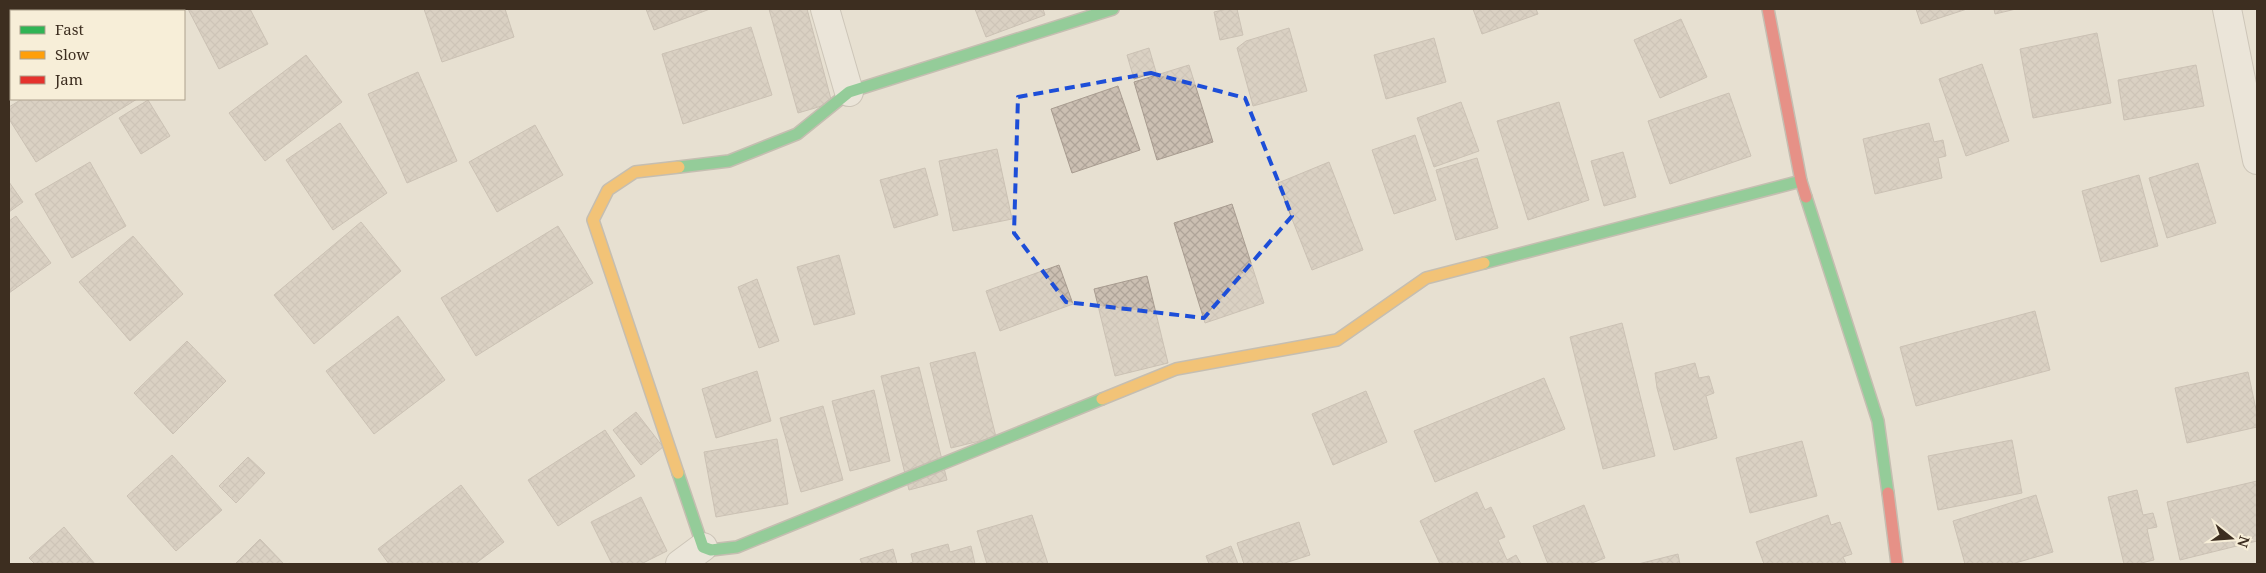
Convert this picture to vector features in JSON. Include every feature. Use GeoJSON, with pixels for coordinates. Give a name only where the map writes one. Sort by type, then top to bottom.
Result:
{"type":"FeatureCollection","features":[{"type":"Feature","properties":{"kind":"street"},"geometry":{"type":"LineString","coordinates":[[825,9],[849,92]]}},
{"type":"Feature","properties":{"kind":"street"},"geometry":{"type":"LineString","coordinates":[[704,547],[593,220],[608,190],[635,172],[729,162],[797,134],[849,92],[1112,9]]}},
{"type":"Feature","properties":{"kind":"street"},"geometry":{"type":"LineString","coordinates":[[1768,9],[1801,181],[1878,421],[1897,564]]}},
{"type":"Feature","properties":{"kind":"street"},"geometry":{"type":"LineString","coordinates":[[2227,9],[2257,160]]}},
{"type":"Feature","properties":{"kind":"street"},"geometry":{"type":"LineString","coordinates":[[704,547],[712,550],[737,547],[1176,368],[1337,340],[1426,278],[1801,181]]}},
{"type":"Feature","properties":{"kind":"street"},"geometry":{"type":"LineString","coordinates":[[680,564],[704,547]]}},
{"type":"Feature","properties":{"kind":"highlighted area"},"geometry":{"type":"Polygon","coordinates":[[[1151,73],[1245,98],[1292,216],[1204,318],[1066,302],[1014,233],[1018,97],[1151,73]]]}},
{"type":"Feature","properties":{"kind":"building"},"geometry":{"type":"Polygon","coordinates":[[[16,9],[99,9],[98,10],[16,9]]]}},
{"type":"Feature","properties":{"kind":"building"},"geometry":{"type":"Polygon","coordinates":[[[188,9],[250,9],[268,44],[219,69],[188,9]]]}},
{"type":"Feature","properties":{"kind":"building"},"geometry":{"type":"Polygon","coordinates":[[[424,9],[505,9],[514,37],[442,62],[424,9]]]}},
{"type":"Feature","properties":{"kind":"building"},"geometry":{"type":"Polygon","coordinates":[[[646,9],[710,9],[654,30],[646,9]]]}},
{"type":"Feature","properties":{"kind":"building"},"geometry":{"type":"Polygon","coordinates":[[[769,9],[807,9],[832,103],[798,113],[769,9]]]}},
{"type":"Feature","properties":{"kind":"building"},"geometry":{"type":"Polygon","coordinates":[[[975,9],[1043,9],[1045,15],[986,37],[975,9]]]}},
{"type":"Feature","properties":{"kind":"building"},"geometry":{"type":"Polygon","coordinates":[[[1237,9],[1243,35],[1220,40],[1214,12],[1237,9]]]}},
{"type":"Feature","properties":{"kind":"building"},"geometry":{"type":"Polygon","coordinates":[[[1473,9],[1536,9],[1538,14],[1482,34],[1473,9]]]}},
{"type":"Feature","properties":{"kind":"building"},"geometry":{"type":"Polygon","coordinates":[[[1916,9],[1967,9],[1921,24],[1916,9]]]}},
{"type":"Feature","properties":{"kind":"building"},"geometry":{"type":"Polygon","coordinates":[[[1994,9],[2016,9],[1995,14],[1994,9]]]}},
{"type":"Feature","properties":{"kind":"building"},"geometry":{"type":"Polygon","coordinates":[[[1681,19],[1707,77],[1660,98],[1634,40],[1681,19]]]}},
{"type":"Feature","properties":{"kind":"building"},"geometry":{"type":"Polygon","coordinates":[[[751,27],[772,95],[683,124],[662,54],[751,27]]]}},
{"type":"Feature","properties":{"kind":"building"},"geometry":{"type":"Polygon","coordinates":[[[1289,28],[1307,91],[1253,106],[1237,48],[1246,41],[1289,28]]]}},
{"type":"Feature","properties":{"kind":"building"},"geometry":{"type":"Polygon","coordinates":[[[2097,33],[2111,103],[2033,118],[2020,49],[2097,33]]]}},
{"type":"Feature","properties":{"kind":"building"},"geometry":{"type":"Polygon","coordinates":[[[1434,38],[1446,82],[1386,99],[1374,55],[1434,38]]]}},
{"type":"Feature","properties":{"kind":"building"},"geometry":{"type":"Polygon","coordinates":[[[1149,48],[1156,72],[1134,79],[1127,55],[1149,48]]]}},
{"type":"Feature","properties":{"kind":"building"},"geometry":{"type":"Polygon","coordinates":[[[306,55],[342,102],[265,161],[229,113],[306,55]]]}},
{"type":"Feature","properties":{"kind":"building"},"geometry":{"type":"Polygon","coordinates":[[[1982,64],[2009,141],[1966,156],[1939,79],[1982,64]]]}},
{"type":"Feature","properties":{"kind":"building"},"geometry":{"type":"Polygon","coordinates":[[[1189,65],[1213,142],[1157,160],[1134,82],[1189,65]]]}},
{"type":"Feature","properties":{"kind":"building"},"geometry":{"type":"Polygon","coordinates":[[[2196,65],[2204,106],[2124,120],[2118,80],[2196,65]]]}},
{"type":"Feature","properties":{"kind":"building"},"geometry":{"type":"Polygon","coordinates":[[[418,72],[457,161],[407,183],[368,94],[418,72]]]}},
{"type":"Feature","properties":{"kind":"building"},"geometry":{"type":"Polygon","coordinates":[[[1118,86],[1140,150],[1072,173],[1051,109],[1118,86]]]}},
{"type":"Feature","properties":{"kind":"building"},"geometry":{"type":"Polygon","coordinates":[[[1729,93],[1751,156],[1670,184],[1648,121],[1729,93]]]}},
{"type":"Feature","properties":{"kind":"building"},"geometry":{"type":"Polygon","coordinates":[[[20,100],[135,100],[36,162],[9,119],[9,107],[20,100]]]}},
{"type":"Feature","properties":{"kind":"building"},"geometry":{"type":"Polygon","coordinates":[[[148,100],[170,136],[141,154],[119,118],[148,100]]]}},
{"type":"Feature","properties":{"kind":"building"},"geometry":{"type":"Polygon","coordinates":[[[1461,102],[1479,151],[1434,167],[1417,118],[1461,102]]]}},
{"type":"Feature","properties":{"kind":"building"},"geometry":{"type":"Polygon","coordinates":[[[1559,102],[1589,200],[1528,220],[1497,121],[1559,102]]]}},
{"type":"Feature","properties":{"kind":"building"},"geometry":{"type":"Polygon","coordinates":[[[340,123],[387,193],[333,230],[286,160],[340,123]]]}},
{"type":"Feature","properties":{"kind":"building"},"geometry":{"type":"Polygon","coordinates":[[[1929,123],[1934,142],[1943,140],[1946,156],[1938,158],[1942,178],[1875,194],[1863,139],[1929,123]]]}},
{"type":"Feature","properties":{"kind":"building"},"geometry":{"type":"Polygon","coordinates":[[[535,125],[563,175],[497,212],[469,162],[535,125]]]}},
{"type":"Feature","properties":{"kind":"building"},"geometry":{"type":"Polygon","coordinates":[[[1415,135],[1436,200],[1394,214],[1372,150],[1415,135]]]}},
{"type":"Feature","properties":{"kind":"building"},"geometry":{"type":"Polygon","coordinates":[[[997,149],[1012,219],[953,231],[939,161],[997,149]]]}},
{"type":"Feature","properties":{"kind":"building"},"geometry":{"type":"Polygon","coordinates":[[[1623,152],[1636,197],[1604,206],[1591,161],[1623,152]]]}},
{"type":"Feature","properties":{"kind":"building"},"geometry":{"type":"Polygon","coordinates":[[[1477,158],[1498,228],[1456,240],[1436,170],[1477,158]]]}},
{"type":"Feature","properties":{"kind":"building"},"geometry":{"type":"Polygon","coordinates":[[[90,162],[126,226],[72,258],[35,194],[90,162]]]}},
{"type":"Feature","properties":{"kind":"building"},"geometry":{"type":"Polygon","coordinates":[[[1329,162],[1363,250],[1312,270],[1278,183],[1329,162]]]}},
{"type":"Feature","properties":{"kind":"building"},"geometry":{"type":"Polygon","coordinates":[[[2198,163],[2216,223],[2167,238],[2149,178],[2198,163]]]}},
{"type":"Feature","properties":{"kind":"building"},"geometry":{"type":"Polygon","coordinates":[[[925,168],[938,215],[894,228],[880,180],[925,168]]]}},
{"type":"Feature","properties":{"kind":"building"},"geometry":{"type":"Polygon","coordinates":[[[2139,175],[2158,246],[2101,262],[2082,191],[2139,175]]]}},
{"type":"Feature","properties":{"kind":"building"},"geometry":{"type":"Polygon","coordinates":[[[9,182],[23,202],[9,212],[9,182]]]}},
{"type":"Feature","properties":{"kind":"building"},"geometry":{"type":"Polygon","coordinates":[[[1232,204],[1264,303],[1205,323],[1174,223],[1232,204]]]}},
{"type":"Feature","properties":{"kind":"building"},"geometry":{"type":"Polygon","coordinates":[[[16,216],[51,263],[9,293],[9,221],[16,216]]]}},
{"type":"Feature","properties":{"kind":"building"},"geometry":{"type":"Polygon","coordinates":[[[361,222],[401,271],[314,344],[274,295],[361,222]]]}},
{"type":"Feature","properties":{"kind":"building"},"geometry":{"type":"Polygon","coordinates":[[[558,226],[593,283],[476,356],[441,298],[558,226]]]}},
{"type":"Feature","properties":{"kind":"building"},"geometry":{"type":"Polygon","coordinates":[[[133,236],[183,294],[130,341],[79,282],[133,236]]]}},
{"type":"Feature","properties":{"kind":"building"},"geometry":{"type":"Polygon","coordinates":[[[839,255],[855,314],[814,325],[797,267],[839,255]]]}},
{"type":"Feature","properties":{"kind":"building"},"geometry":{"type":"Polygon","coordinates":[[[1059,265],[1073,304],[1000,331],[986,291],[1059,265]]]}},
{"type":"Feature","properties":{"kind":"building"},"geometry":{"type":"Polygon","coordinates":[[[1147,276],[1168,363],[1115,376],[1094,289],[1147,276]]]}},
{"type":"Feature","properties":{"kind":"building"},"geometry":{"type":"Polygon","coordinates":[[[757,279],[779,341],[759,348],[738,287],[757,279]]]}},
{"type":"Feature","properties":{"kind":"building"},"geometry":{"type":"Polygon","coordinates":[[[2035,311],[2050,370],[1916,406],[1900,347],[2035,311]]]}},
{"type":"Feature","properties":{"kind":"building"},"geometry":{"type":"Polygon","coordinates":[[[398,316],[445,380],[374,434],[326,371],[398,316]]]}},
{"type":"Feature","properties":{"kind":"building"},"geometry":{"type":"Polygon","coordinates":[[[1622,323],[1655,456],[1603,469],[1570,337],[1622,323]]]}},
{"type":"Feature","properties":{"kind":"building"},"geometry":{"type":"Polygon","coordinates":[[[187,341],[226,381],[173,434],[134,393],[187,341]]]}},
{"type":"Feature","properties":{"kind":"building"},"geometry":{"type":"Polygon","coordinates":[[[975,352],[996,437],[951,448],[930,363],[975,352]]]}},
{"type":"Feature","properties":{"kind":"building"},"geometry":{"type":"Polygon","coordinates":[[[1695,363],[1699,378],[1709,376],[1714,393],[1706,396],[1717,438],[1674,450],[1657,388],[1655,373],[1695,363]]]}},
{"type":"Feature","properties":{"kind":"building"},"geometry":{"type":"Polygon","coordinates":[[[919,367],[947,480],[909,490],[881,376],[919,367]]]}},
{"type":"Feature","properties":{"kind":"building"},"geometry":{"type":"Polygon","coordinates":[[[757,371],[771,421],[716,438],[702,389],[757,371]]]}},
{"type":"Feature","properties":{"kind":"building"},"geometry":{"type":"Polygon","coordinates":[[[2248,372],[2257,414],[2257,427],[2187,443],[2175,388],[2248,372]]]}},
{"type":"Feature","properties":{"kind":"building"},"geometry":{"type":"Polygon","coordinates":[[[1544,378],[1565,429],[1435,482],[1414,431],[1544,378]]]}},
{"type":"Feature","properties":{"kind":"building"},"geometry":{"type":"Polygon","coordinates":[[[874,390],[890,461],[850,471],[832,401],[874,390]]]}},
{"type":"Feature","properties":{"kind":"building"},"geometry":{"type":"Polygon","coordinates":[[[1366,391],[1387,442],[1333,465],[1312,414],[1366,391]]]}},
{"type":"Feature","properties":{"kind":"building"},"geometry":{"type":"Polygon","coordinates":[[[823,406],[843,480],[801,492],[780,418],[823,406]]]}},
{"type":"Feature","properties":{"kind":"building"},"geometry":{"type":"Polygon","coordinates":[[[636,412],[663,447],[641,465],[613,430],[636,412]]]}},
{"type":"Feature","properties":{"kind":"building"},"geometry":{"type":"Polygon","coordinates":[[[605,430],[635,476],[558,526],[528,480],[605,430]]]}},
{"type":"Feature","properties":{"kind":"building"},"geometry":{"type":"Polygon","coordinates":[[[777,439],[788,504],[716,517],[704,452],[777,439]]]}},
{"type":"Feature","properties":{"kind":"building"},"geometry":{"type":"Polygon","coordinates":[[[2012,440],[2022,493],[1938,510],[1928,456],[2012,440]]]}},
{"type":"Feature","properties":{"kind":"building"},"geometry":{"type":"Polygon","coordinates":[[[1802,441],[1817,496],[1750,513],[1736,458],[1802,441]]]}},
{"type":"Feature","properties":{"kind":"building"},"geometry":{"type":"Polygon","coordinates":[[[172,455],[222,510],[176,551],[127,496],[172,455]]]}},
{"type":"Feature","properties":{"kind":"building"},"geometry":{"type":"Polygon","coordinates":[[[248,457],[265,473],[236,503],[219,486],[248,457]]]}},
{"type":"Feature","properties":{"kind":"building"},"geometry":{"type":"Polygon","coordinates":[[[2257,481],[2257,541],[2180,560],[2167,502],[2257,481]]]}},
{"type":"Feature","properties":{"kind":"building"},"geometry":{"type":"Polygon","coordinates":[[[461,485],[504,542],[475,564],[389,564],[378,549],[461,485]]]}},
{"type":"Feature","properties":{"kind":"building"},"geometry":{"type":"Polygon","coordinates":[[[2137,490],[2143,515],[2153,513],[2157,527],[2147,529],[2154,560],[2137,564],[2124,564],[2108,497],[2137,490]]]}},
{"type":"Feature","properties":{"kind":"building"},"geometry":{"type":"Polygon","coordinates":[[[1477,492],[1485,510],[1491,507],[1505,537],[1498,540],[1507,560],[1516,555],[1521,564],[1440,564],[1420,521],[1477,492]]]}},
{"type":"Feature","properties":{"kind":"building"},"geometry":{"type":"Polygon","coordinates":[[[2036,495],[2053,552],[2012,564],[1965,564],[1953,521],[2036,495]]]}},
{"type":"Feature","properties":{"kind":"building"},"geometry":{"type":"Polygon","coordinates":[[[641,497],[667,551],[641,564],[612,564],[591,522],[641,497]]]}},
{"type":"Feature","properties":{"kind":"building"},"geometry":{"type":"Polygon","coordinates":[[[1584,505],[1605,558],[1589,564],[1548,564],[1533,526],[1584,505]]]}},
{"type":"Feature","properties":{"kind":"building"},"geometry":{"type":"Polygon","coordinates":[[[1032,515],[1048,564],[987,564],[977,531],[1032,515]]]}},
{"type":"Feature","properties":{"kind":"building"},"geometry":{"type":"Polygon","coordinates":[[[1828,515],[1831,525],[1840,522],[1852,554],[1843,557],[1846,564],[1764,564],[1756,542],[1828,515]]]}},
{"type":"Feature","properties":{"kind":"building"},"geometry":{"type":"Polygon","coordinates":[[[1299,522],[1310,555],[1282,564],[1244,564],[1237,543],[1299,522]]]}},
{"type":"Feature","properties":{"kind":"building"},"geometry":{"type":"Polygon","coordinates":[[[64,527],[95,564],[35,564],[29,558],[64,527]]]}},
{"type":"Feature","properties":{"kind":"building"},"geometry":{"type":"Polygon","coordinates":[[[260,539],[284,564],[235,564],[260,539]]]}},
{"type":"Feature","properties":{"kind":"building"},"geometry":{"type":"Polygon","coordinates":[[[948,544],[950,552],[971,546],[975,564],[908,564],[913,562],[911,554],[948,544]]]}},
{"type":"Feature","properties":{"kind":"building"},"geometry":{"type":"Polygon","coordinates":[[[1231,546],[1238,564],[1209,564],[1206,556],[1231,546]]]}},
{"type":"Feature","properties":{"kind":"building"},"geometry":{"type":"Polygon","coordinates":[[[893,549],[897,564],[862,564],[860,559],[893,549]]]}},
{"type":"Feature","properties":{"kind":"building"},"geometry":{"type":"Polygon","coordinates":[[[1678,554],[1680,564],[1638,564],[1678,554]]]}},
{"type":"Feature","properties":{"kind":"traffic: fast"},"geometry":{"type":"LineString","coordinates":[[679,167],[729,161],[797,134],[849,92],[1113,9]]}},
{"type":"Feature","properties":{"kind":"traffic: fast"},"geometry":{"type":"LineString","coordinates":[[1484,263],[1801,181]]}},
{"type":"Feature","properties":{"kind":"traffic: fast"},"geometry":{"type":"LineString","coordinates":[[1806,197],[1878,421],[1888,493]]}},
{"type":"Feature","properties":{"kind":"traffic: fast"},"geometry":{"type":"LineString","coordinates":[[678,473],[703,547],[711,550],[737,547],[1102,399]]}},
{"type":"Feature","properties":{"kind":"traffic: slow"},"geometry":{"type":"LineString","coordinates":[[678,473],[593,220],[608,190],[635,172],[679,167]]}},
{"type":"Feature","properties":{"kind":"traffic: slow"},"geometry":{"type":"LineString","coordinates":[[1102,399],[1176,369],[1337,340],[1426,278],[1484,263]]}},
{"type":"Feature","properties":{"kind":"traffic: jam"},"geometry":{"type":"LineString","coordinates":[[1768,9],[1801,181],[1806,197]]}},
{"type":"Feature","properties":{"kind":"traffic: jam"},"geometry":{"type":"LineString","coordinates":[[1888,493],[1897,564]]}}]}
